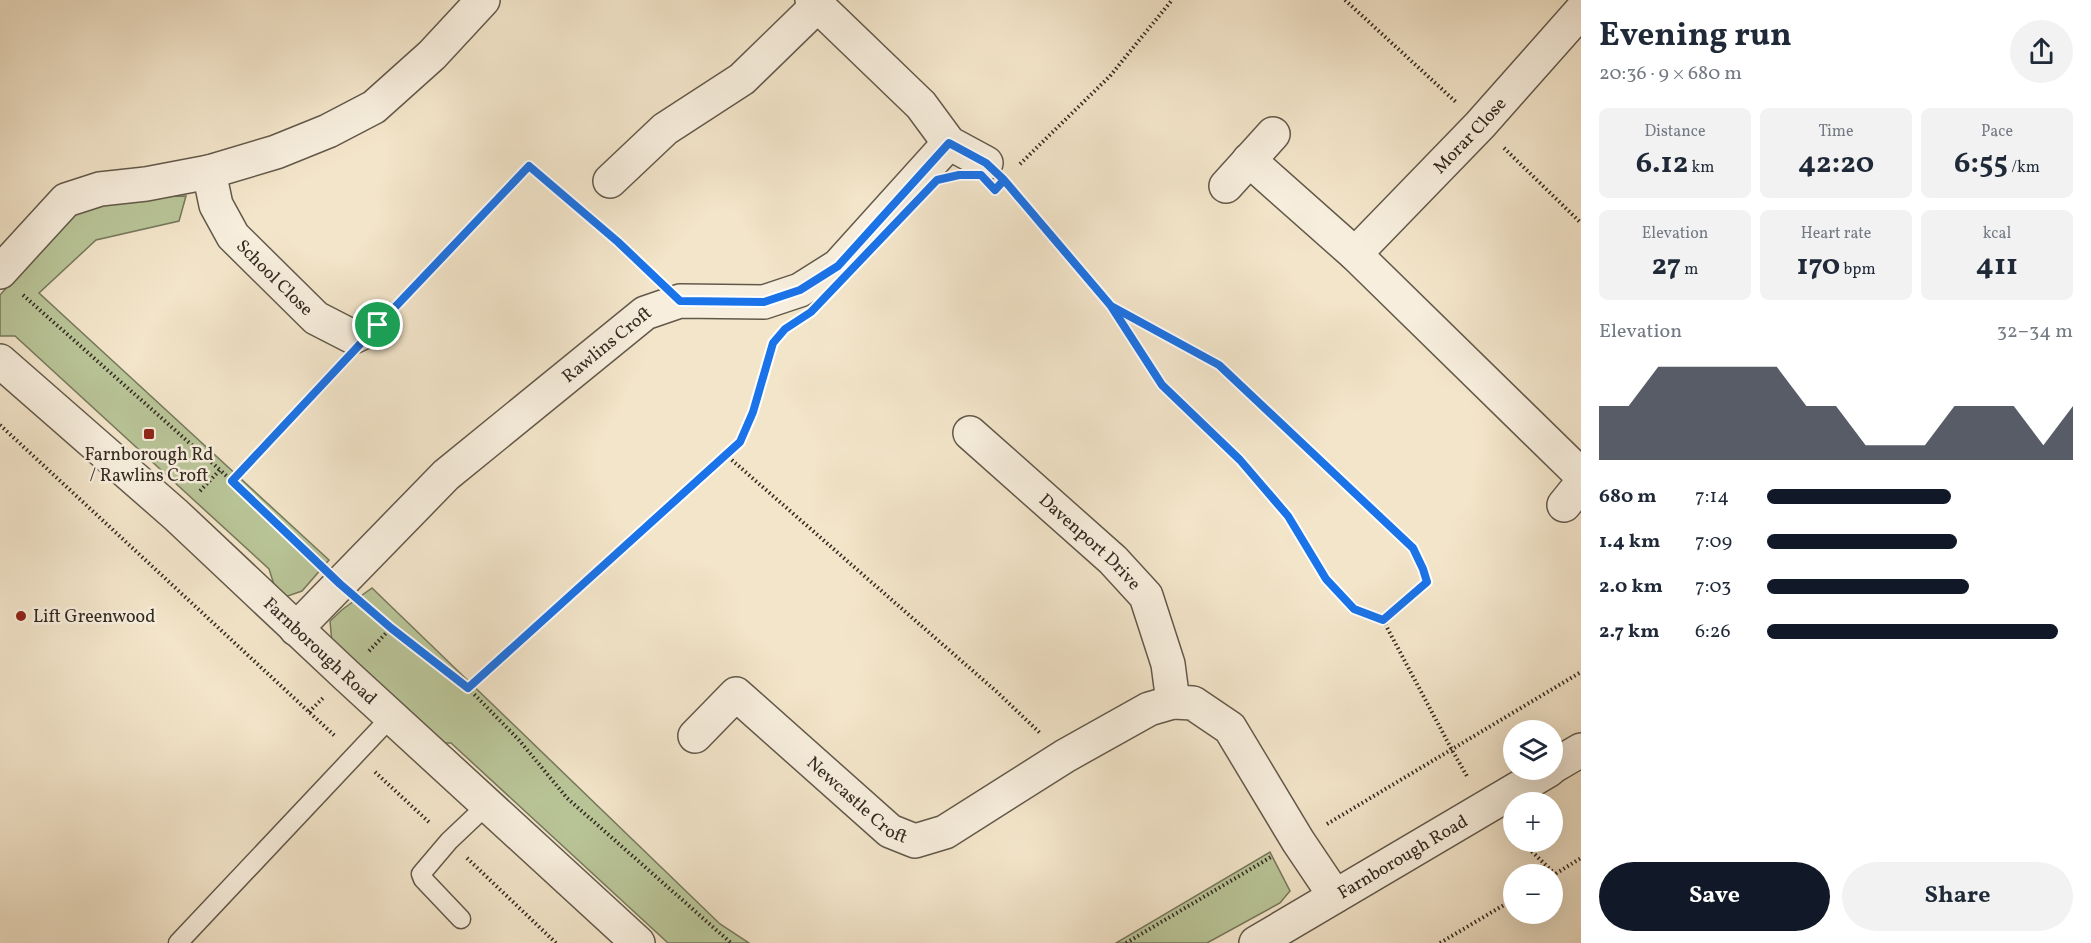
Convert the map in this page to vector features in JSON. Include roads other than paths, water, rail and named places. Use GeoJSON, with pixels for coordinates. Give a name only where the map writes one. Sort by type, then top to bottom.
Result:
{"type":"FeatureCollection","features":[{"type":"Feature","properties":{"kind":"street"},"geometry":{"type":"LineString","coordinates":[[9,281],[66,200],[100,189],[146,184],[208,171],[276,152],[328,131],[374,107],[398,73],[432,55],[483,0]]}},
{"type":"Feature","properties":{"kind":"street"},"geometry":{"type":"LineString","coordinates":[[610,180],[665,129],[742,79],[815,3],[921,105],[949,143],[995,171]]}},
{"type":"Feature","properties":{"kind":"street","name":"Morar Close"},"geometry":{"type":"LineString","coordinates":[[1355,254],[1480,125],[1581,11]]}},
{"type":"Feature","properties":{"kind":"street"},"geometry":{"type":"LineString","coordinates":[[1226,186],[1273,134]]}},
{"type":"Feature","properties":{"kind":"street","name":"Rawlins Croft"},"geometry":{"type":"LineString","coordinates":[[296,628],[446,475],[645,313],[680,301],[764,302],[800,290],[838,266],[949,143]]}},
{"type":"Feature","properties":{"kind":"street"},"geometry":{"type":"LineString","coordinates":[[1249,160],[1355,254],[1581,475]]}},
{"type":"Feature","properties":{"kind":"street","name":"School Close"},"geometry":{"type":"LineString","coordinates":[[208,171],[216,206],[233,236],[316,318],[353,337],[378,325]]}},
{"type":"Feature","properties":{"kind":"street","name":"Farnborough Road"},"geometry":{"type":"LineString","coordinates":[[0,361],[176,516],[390,717],[638,943]]}},
{"type":"Feature","properties":{"kind":"street","name":"Davenport Drive"},"geometry":{"type":"LineString","coordinates":[[970,433],[1113,560],[1146,596],[1168,664],[1173,702]]}},
{"type":"Feature","properties":{"kind":"street","name":"Newcastle Croft"},"geometry":{"type":"LineString","coordinates":[[695,736],[736,694],[890,831],[915,841],[945,832],[1065,756],[1149,710],[1173,702]]}},
{"type":"Feature","properties":{"kind":"street"},"geometry":{"type":"LineString","coordinates":[[1173,702],[1193,703],[1230,728],[1298,841],[1335,896]]}},
{"type":"Feature","properties":{"kind":"street","name":"Farnborough Road"},"geometry":{"type":"LineString","coordinates":[[1563,761],[1581,750]]}},
{"type":"Feature","properties":{"kind":"street","name":"Farnborough Road"},"geometry":{"type":"LineString","coordinates":[[1256,943],[1530,780]]}},
{"type":"Feature","properties":{"kind":"lane"},"geometry":{"type":"LineString","coordinates":[[178,943],[390,717]]}},
{"type":"Feature","properties":{"kind":"lane"},"geometry":{"type":"LineString","coordinates":[[461,919],[423,879],[421,874],[449,841],[487,805]]}},
{"type":"Feature","properties":{"kind":"place","name":"Farnborough Rd / Rawlins Croft"},"geometry":{"type":"Point","coordinates":[149,434]}},
{"type":"Feature","properties":{"kind":"place","name":"Lift Greenwood"},"geometry":{"type":"Point","coordinates":[21,616]}}]}
